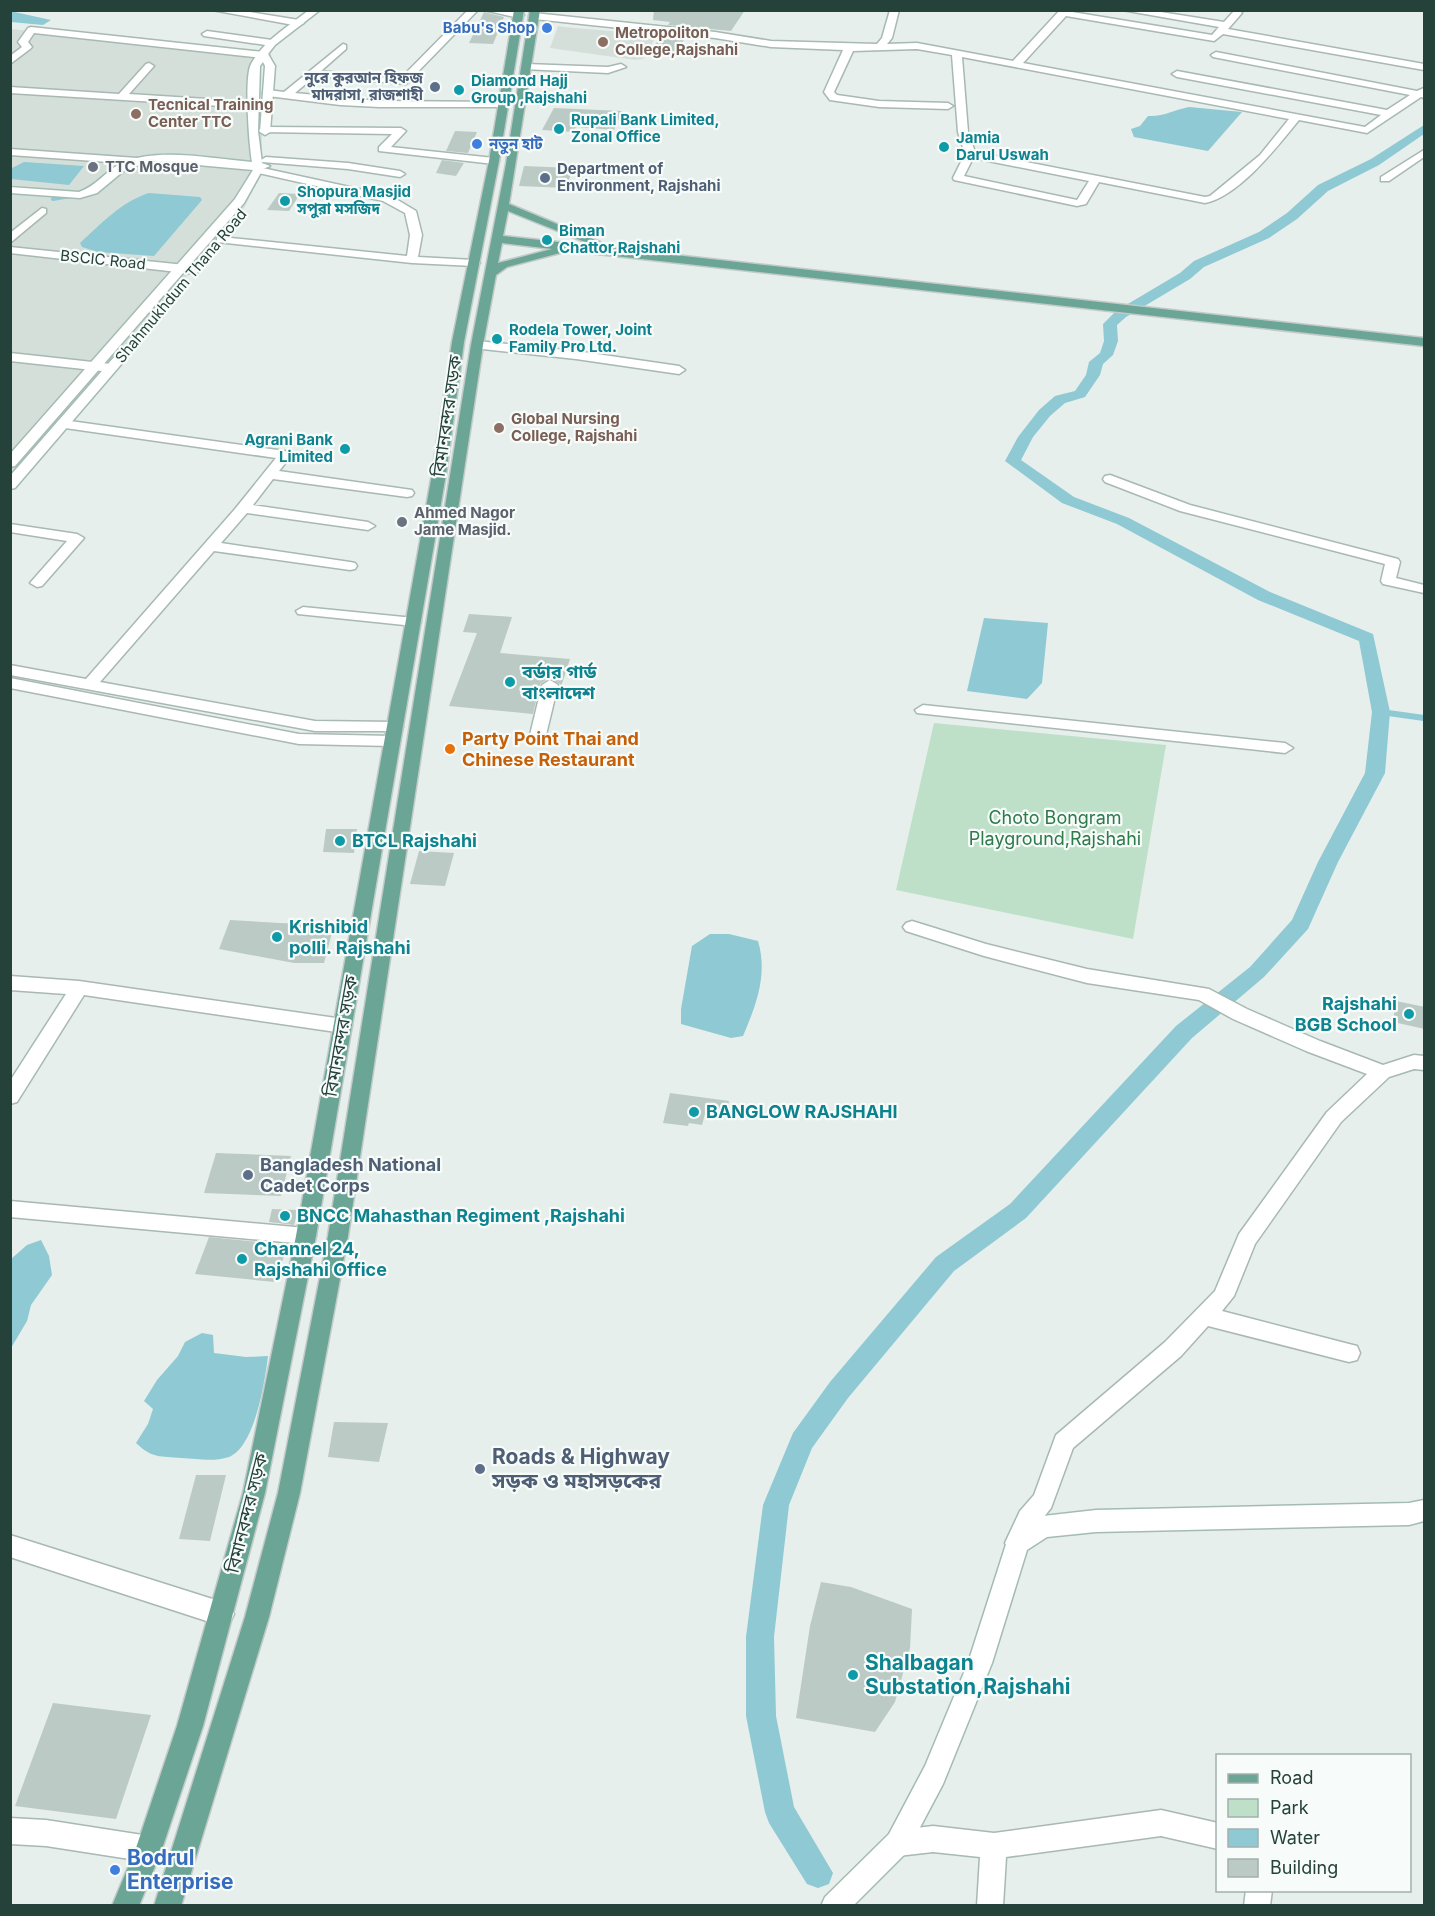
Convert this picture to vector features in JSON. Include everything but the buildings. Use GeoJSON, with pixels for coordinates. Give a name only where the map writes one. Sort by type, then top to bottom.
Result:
{"type":"FeatureCollection","features":[{"type":"Feature","properties":{"kind":"main road","name":"বিমানবন্দর সড়ক"},"geometry":{"type":"LineString","coordinates":[[167,1905],[257,1617],[289,1493],[338,1236],[477,345],[526,67],[526,13]]}},
{"type":"Feature","properties":{"kind":"main road","name":"বিমানবন্দর সড়ক"},"geometry":{"type":"LineString","coordinates":[[125,1905],[149,1849],[190,1726],[254,1493],[306,1236],[414,622],[458,342],[504,105],[526,13]]}},
{"type":"Feature","properties":{"kind":"main road"},"geometry":{"type":"LineString","coordinates":[[502,205],[594,242]]}},
{"type":"Feature","properties":{"kind":"main road"},"geometry":{"type":"LineString","coordinates":[[498,235],[594,242],[1425,342]]}},
{"type":"Feature","properties":{"kind":"main road"},"geometry":{"type":"LineString","coordinates":[[498,235],[572,248],[1111,305]]}},
{"type":"Feature","properties":{"kind":"main road"},"geometry":{"type":"LineString","coordinates":[[491,273],[503,265],[524,258],[572,248]]}},
{"type":"Feature","properties":{"kind":"main road"},"geometry":{"type":"LineString","coordinates":[[1151,310],[1425,335]]}},
{"type":"Feature","properties":{"kind":"main road"},"geometry":{"type":"LineString","coordinates":[[379,822],[402,822]]}},
{"type":"Feature","properties":{"kind":"street"},"geometry":{"type":"LineString","coordinates":[[216,10],[299,23]]}},
{"type":"Feature","properties":{"kind":"street"},"geometry":{"type":"LineString","coordinates":[[262,167],[253,131],[255,66],[272,43],[316,10]]}},
{"type":"Feature","properties":{"kind":"street"},"geometry":{"type":"LineString","coordinates":[[315,73],[402,82],[474,10]]}},
{"type":"Feature","properties":{"kind":"street"},"geometry":{"type":"LineString","coordinates":[[489,10],[716,35],[771,44],[849,48],[917,46],[1367,130],[1389,113],[1423,93]]}},
{"type":"Feature","properties":{"kind":"street"},"geometry":{"type":"LineString","coordinates":[[880,47],[887,38],[895,10]]}},
{"type":"Feature","properties":{"kind":"street"},"geometry":{"type":"LineString","coordinates":[[1126,10],[1425,67]]}},
{"type":"Feature","properties":{"kind":"street"},"geometry":{"type":"LineString","coordinates":[[1016,64],[1065,12],[1214,38],[1237,13]]}},
{"type":"Feature","properties":{"kind":"street"},"geometry":{"type":"LineString","coordinates":[[10,61],[27,47],[23,42],[31,30],[264,55]]}},
{"type":"Feature","properties":{"kind":"street"},"geometry":{"type":"LineString","coordinates":[[207,34],[272,43]]}},
{"type":"Feature","properties":{"kind":"street"},"geometry":{"type":"LineString","coordinates":[[287,95],[315,73],[343,46]]}},
{"type":"Feature","properties":{"kind":"street"},"geometry":{"type":"LineString","coordinates":[[849,48],[829,92],[834,98],[879,104],[948,106]]}},
{"type":"Feature","properties":{"kind":"street"},"geometry":{"type":"LineString","coordinates":[[957,53],[963,132],[970,154],[958,178],[1070,202],[1082,202],[1096,178]]}},
{"type":"Feature","properties":{"kind":"street","name":"Shahmukhdum Thana Road"},"geometry":{"type":"LineString","coordinates":[[10,463],[96,367],[189,269],[221,240],[246,211],[262,167],[270,66],[264,55]]}},
{"type":"Feature","properties":{"kind":"street"},"geometry":{"type":"LineString","coordinates":[[1216,55],[1423,93]]}},
{"type":"Feature","properties":{"kind":"street"},"geometry":{"type":"LineString","coordinates":[[121,97],[149,66]]}},
{"type":"Feature","properties":{"kind":"street"},"geometry":{"type":"LineString","coordinates":[[526,67],[621,68]]}},
{"type":"Feature","properties":{"kind":"street"},"geometry":{"type":"LineString","coordinates":[[1177,74],[1389,113]]}},
{"type":"Feature","properties":{"kind":"street"},"geometry":{"type":"LineString","coordinates":[[10,90],[254,105]]}},
{"type":"Feature","properties":{"kind":"street"},"geometry":{"type":"LineString","coordinates":[[268,93],[369,104],[504,105]]}},
{"type":"Feature","properties":{"kind":"street"},"geometry":{"type":"LineString","coordinates":[[970,154],[1205,200],[1214,198],[1264,157],[1296,117]]}},
{"type":"Feature","properties":{"kind":"street"},"geometry":{"type":"LineString","coordinates":[[264,130],[401,131],[383,149],[494,162]]}},
{"type":"Feature","properties":{"kind":"street"},"geometry":{"type":"LineString","coordinates":[[10,152],[137,161]]}},
{"type":"Feature","properties":{"kind":"street"},"geometry":{"type":"LineString","coordinates":[[1384,178],[1425,153]]}},
{"type":"Feature","properties":{"kind":"street"},"geometry":{"type":"LineString","coordinates":[[10,190],[80,195],[93,191],[122,167],[153,158],[262,167],[348,166],[400,174]]}},
{"type":"Feature","properties":{"kind":"street"},"geometry":{"type":"LineString","coordinates":[[262,167],[387,198],[411,211],[416,235],[412,260]]}},
{"type":"Feature","properties":{"kind":"street","name":"Shahmukhdum Thana Road"},"geometry":{"type":"LineString","coordinates":[[149,324],[262,167]]}},
{"type":"Feature","properties":{"kind":"street"},"geometry":{"type":"LineString","coordinates":[[10,240],[42,211]]}},
{"type":"Feature","properties":{"kind":"street"},"geometry":{"type":"LineString","coordinates":[[221,240],[412,260],[474,262]]}},
{"type":"Feature","properties":{"kind":"street","name":"BSCIC Road"},"geometry":{"type":"LineString","coordinates":[[10,250],[189,269]]}},
{"type":"Feature","properties":{"kind":"street","name":"Shahmukhdum Thana Road"},"geometry":{"type":"LineString","coordinates":[[10,485],[134,342]]}},
{"type":"Feature","properties":{"kind":"street"},"geometry":{"type":"LineString","coordinates":[[477,345],[576,355],[679,370]]}},
{"type":"Feature","properties":{"kind":"street"},"geometry":{"type":"LineString","coordinates":[[10,357],[111,368]]}},
{"type":"Feature","properties":{"kind":"street"},"geometry":{"type":"LineString","coordinates":[[63,424],[285,455],[212,546],[90,684]]}},
{"type":"Feature","properties":{"kind":"street"},"geometry":{"type":"LineString","coordinates":[[269,474],[406,493]]}},
{"type":"Feature","properties":{"kind":"street"},"geometry":{"type":"LineString","coordinates":[[1110,479],[1185,508],[1394,562],[1388,581],[1425,589]]}},
{"type":"Feature","properties":{"kind":"street"},"geometry":{"type":"LineString","coordinates":[[243,508],[368,526]]}},
{"type":"Feature","properties":{"kind":"street"},"geometry":{"type":"LineString","coordinates":[[10,528],[77,538],[38,583]]}},
{"type":"Feature","properties":{"kind":"street"},"geometry":{"type":"LineString","coordinates":[[212,546],[350,566]]}},
{"type":"Feature","properties":{"kind":"street"},"geometry":{"type":"LineString","coordinates":[[303,611],[414,622]]}},
{"type":"Feature","properties":{"kind":"street"},"geometry":{"type":"LineString","coordinates":[[10,670],[315,726],[394,734]]}},
{"type":"Feature","properties":{"kind":"street"},"geometry":{"type":"LineString","coordinates":[[10,682],[299,739],[394,734]]}},
{"type":"Feature","properties":{"kind":"street"},"geometry":{"type":"LineString","coordinates":[[537,739],[550,685]]}},
{"type":"Feature","properties":{"kind":"street"},"geometry":{"type":"LineString","coordinates":[[923,710],[1285,748]]}},
{"type":"Feature","properties":{"kind":"street"},"geometry":{"type":"LineString","coordinates":[[912,927],[984,950],[1087,976],[1203,994],[1240,1014],[1313,1046],[1382,1072]]}},
{"type":"Feature","properties":{"kind":"street"},"geometry":{"type":"LineString","coordinates":[[10,983],[79,988],[343,1026]]}},
{"type":"Feature","properties":{"kind":"street"},"geometry":{"type":"LineString","coordinates":[[10,1097],[79,988]]}},
{"type":"Feature","properties":{"kind":"street"},"geometry":{"type":"LineString","coordinates":[[834,1905],[898,1843],[934,1775],[980,1663],[1017,1543],[1028,1519],[1042,1501],[1064,1442],[1173,1349],[1223,1296],[1246,1240],[1334,1117],[1382,1072],[1414,1062],[1425,1063]]}},
{"type":"Feature","properties":{"kind":"street"},"geometry":{"type":"LineString","coordinates":[[10,1209],[306,1236]]}},
{"type":"Feature","properties":{"kind":"street"},"geometry":{"type":"LineString","coordinates":[[1204,1316],[1349,1353]]}},
{"type":"Feature","properties":{"kind":"street"},"geometry":{"type":"LineString","coordinates":[[1017,1543],[1043,1527],[1096,1521],[1425,1512]]}},
{"type":"Feature","properties":{"kind":"street"},"geometry":{"type":"LineString","coordinates":[[10,1546],[222,1614]]}},
{"type":"Feature","properties":{"kind":"street"},"geometry":{"type":"LineString","coordinates":[[898,1843],[933,1839],[994,1846],[1161,1823],[1216,1836]]}},
{"type":"Feature","properties":{"kind":"street"},"geometry":{"type":"LineString","coordinates":[[10,1831],[46,1833],[149,1849]]}},
{"type":"Feature","properties":{"kind":"street"},"geometry":{"type":"LineString","coordinates":[[990,1905],[994,1846]]}},
{"type":"Feature","properties":{"kind":"shaded area","name":"Metropoliton College,Rajshahi"},"geometry":{"type":"Polygon","coordinates":[[[558,26],[657,35],[643,59],[635,60],[550,48],[558,26]]]}},
{"type":"Feature","properties":{"kind":"shaded area"},"geometry":{"type":"Polygon","coordinates":[[[11,29],[261,54],[258,85],[262,122],[262,159],[251,163],[266,165],[243,210],[11,485],[11,190],[80,195],[128,164],[120,162],[80,192],[11,185],[11,29]]]}},
{"type":"Feature","properties":{"kind":"green space","name":"Choto Bongram Playground,Rajshahi"},"geometry":{"type":"Polygon","coordinates":[[[934,723],[1166,745],[1133,939],[896,890],[934,723]]]}},
{"type":"Feature","properties":{"kind":"water"},"geometry":{"type":"Polygon","coordinates":[[[10,11],[51,20],[43,25],[11,22],[10,11]]]}},
{"type":"Feature","properties":{"kind":"water"},"geometry":{"type":"Polygon","coordinates":[[[1189,107],[1242,112],[1208,151],[1134,137],[1131,129],[1140,126],[1148,116],[1189,107]]]}},
{"type":"Feature","properties":{"kind":"water"},"geometry":{"type":"Polygon","coordinates":[[[24,162],[84,166],[69,185],[11,179],[12,168],[24,162]]]}},
{"type":"Feature","properties":{"kind":"water"},"geometry":{"type":"Polygon","coordinates":[[[149,193],[200,197],[202,200],[154,256],[98,252],[82,247],[80,243],[112,214],[149,193]]]}},
{"type":"Feature","properties":{"kind":"water"},"geometry":{"type":"Polygon","coordinates":[[[984,618],[1048,623],[1042,683],[1027,699],[967,691],[984,618]]]}},
{"type":"Feature","properties":{"kind":"water"},"geometry":{"type":"Polygon","coordinates":[[[710,934],[729,934],[758,941],[762,966],[761,978],[756,1001],[743,1036],[731,1038],[681,1024],[681,1009],[692,946],[710,934]]]}},
{"type":"Feature","properties":{"kind":"water"},"geometry":{"type":"Polygon","coordinates":[[[41,1240],[49,1256],[52,1275],[31,1305],[27,1321],[11,1348],[11,1259],[27,1245],[41,1240]]]}},
{"type":"Feature","properties":{"kind":"water"},"geometry":{"type":"Polygon","coordinates":[[[202,1333],[213,1335],[214,1353],[246,1357],[268,1356],[261,1396],[252,1427],[246,1441],[229,1457],[206,1460],[162,1457],[152,1454],[136,1443],[148,1424],[153,1409],[144,1401],[157,1380],[178,1356],[185,1342],[202,1333]]]}},
{"type":"Feature","properties":{"kind":"waterway"},"geometry":{"type":"LineString","coordinates":[[818,1873],[780,1812],[761,1716],[760,1637],[776,1505],[802,1441],[839,1390],[945,1264],[1018,1211],[1184,1032],[1257,972],[1301,924],[1328,862],[1375,773],[1381,712],[1367,638],[1264,596],[1123,521],[1068,500],[1013,461],[1025,437],[1051,406],[1060,400],[1080,394],[1093,375],[1096,362],[1106,355],[1111,341],[1110,324],[1121,314],[1185,276],[1199,264],[1264,235],[1292,216],[1323,188],[1375,162],[1424,129]]}},
{"type":"Feature","properties":{"kind":"waterway"},"geometry":{"type":"LineString","coordinates":[[53,199],[70,196]]}},
{"type":"Feature","properties":{"kind":"waterway"},"geometry":{"type":"LineString","coordinates":[[1381,712],[1424,718]]}},
{"type":"Feature","properties":{"kind":"place","name":"Babu's Shop"},"geometry":{"type":"Point","coordinates":[547,28]}},
{"type":"Feature","properties":{"kind":"place","name":"Metropoliton College,Rajshahi"},"geometry":{"type":"Point","coordinates":[603,42]}},
{"type":"Feature","properties":{"kind":"place","name":"নুরে কুরআন হিফজ মাদরাসা, রাজশাহী"},"geometry":{"type":"Point","coordinates":[435,87]}},
{"type":"Feature","properties":{"kind":"place","name":"Diamond Hajj Group ,Rajshahi"},"geometry":{"type":"Point","coordinates":[459,90]}},
{"type":"Feature","properties":{"kind":"place","name":"Tecnical Training Center TTC"},"geometry":{"type":"Point","coordinates":[136,114]}},
{"type":"Feature","properties":{"kind":"place","name":"Rupali Bank Limited, Zonal Office"},"geometry":{"type":"Point","coordinates":[559,129]}},
{"type":"Feature","properties":{"kind":"place","name":"নতুন হাট"},"geometry":{"type":"Point","coordinates":[477,144]}},
{"type":"Feature","properties":{"kind":"place","name":"Jamia Darul Uswah"},"geometry":{"type":"Point","coordinates":[944,147]}},
{"type":"Feature","properties":{"kind":"place","name":"TTC Mosque"},"geometry":{"type":"Point","coordinates":[93,167]}},
{"type":"Feature","properties":{"kind":"place","name":"Department of Environment, Rajshahi"},"geometry":{"type":"Point","coordinates":[545,178]}},
{"type":"Feature","properties":{"kind":"place","name":"Shopura Masjid সপুরা মসজিদ"},"geometry":{"type":"Point","coordinates":[285,201]}},
{"type":"Feature","properties":{"kind":"place","name":"Biman Chattor,Rajshahi"},"geometry":{"type":"Point","coordinates":[547,240]}},
{"type":"Feature","properties":{"kind":"place","name":"Rodela Tower, Joint Family Pro Ltd."},"geometry":{"type":"Point","coordinates":[497,339]}},
{"type":"Feature","properties":{"kind":"place","name":"Global Nursing College, Rajshahi"},"geometry":{"type":"Point","coordinates":[499,428]}},
{"type":"Feature","properties":{"kind":"place","name":"Agrani Bank Limited"},"geometry":{"type":"Point","coordinates":[345,449]}},
{"type":"Feature","properties":{"kind":"place","name":"Ahmed Nagor Jame Masjid."},"geometry":{"type":"Point","coordinates":[402,522]}},
{"type":"Feature","properties":{"kind":"place","name":"বর্ডার গার্ড বাংলাদেশ"},"geometry":{"type":"Point","coordinates":[510,682]}},
{"type":"Feature","properties":{"kind":"place","name":"Party Point Thai and Chinese Restaurant"},"geometry":{"type":"Point","coordinates":[450,749]}},
{"type":"Feature","properties":{"kind":"place","name":"BTCL Rajshahi"},"geometry":{"type":"Point","coordinates":[340,841]}},
{"type":"Feature","properties":{"kind":"place","name":"Krishibid polli. Rajshahi"},"geometry":{"type":"Point","coordinates":[277,937]}},
{"type":"Feature","properties":{"kind":"place","name":"Rajshahi BGB School"},"geometry":{"type":"Point","coordinates":[1409,1014]}},
{"type":"Feature","properties":{"kind":"place","name":"BANGLOW RAJSHAHI"},"geometry":{"type":"Point","coordinates":[694,1112]}},
{"type":"Feature","properties":{"kind":"place","name":"Bangladesh National Cadet Corps"},"geometry":{"type":"Point","coordinates":[248,1175]}},
{"type":"Feature","properties":{"kind":"place","name":"BNCC Mahasthan Regiment ,Rajshahi"},"geometry":{"type":"Point","coordinates":[285,1216]}},
{"type":"Feature","properties":{"kind":"place","name":"Channel 24, Rajshahi Office"},"geometry":{"type":"Point","coordinates":[242,1259]}},
{"type":"Feature","properties":{"kind":"place","name":"Roads & Highway সড়ক ও মহাসড়কের"},"geometry":{"type":"Point","coordinates":[480,1469]}},
{"type":"Feature","properties":{"kind":"place","name":"Shalbagan Substation,Rajshahi"},"geometry":{"type":"Point","coordinates":[853,1675]}},
{"type":"Feature","properties":{"kind":"place","name":"Bodrul Enterprise"},"geometry":{"type":"Point","coordinates":[115,1870]}}]}
